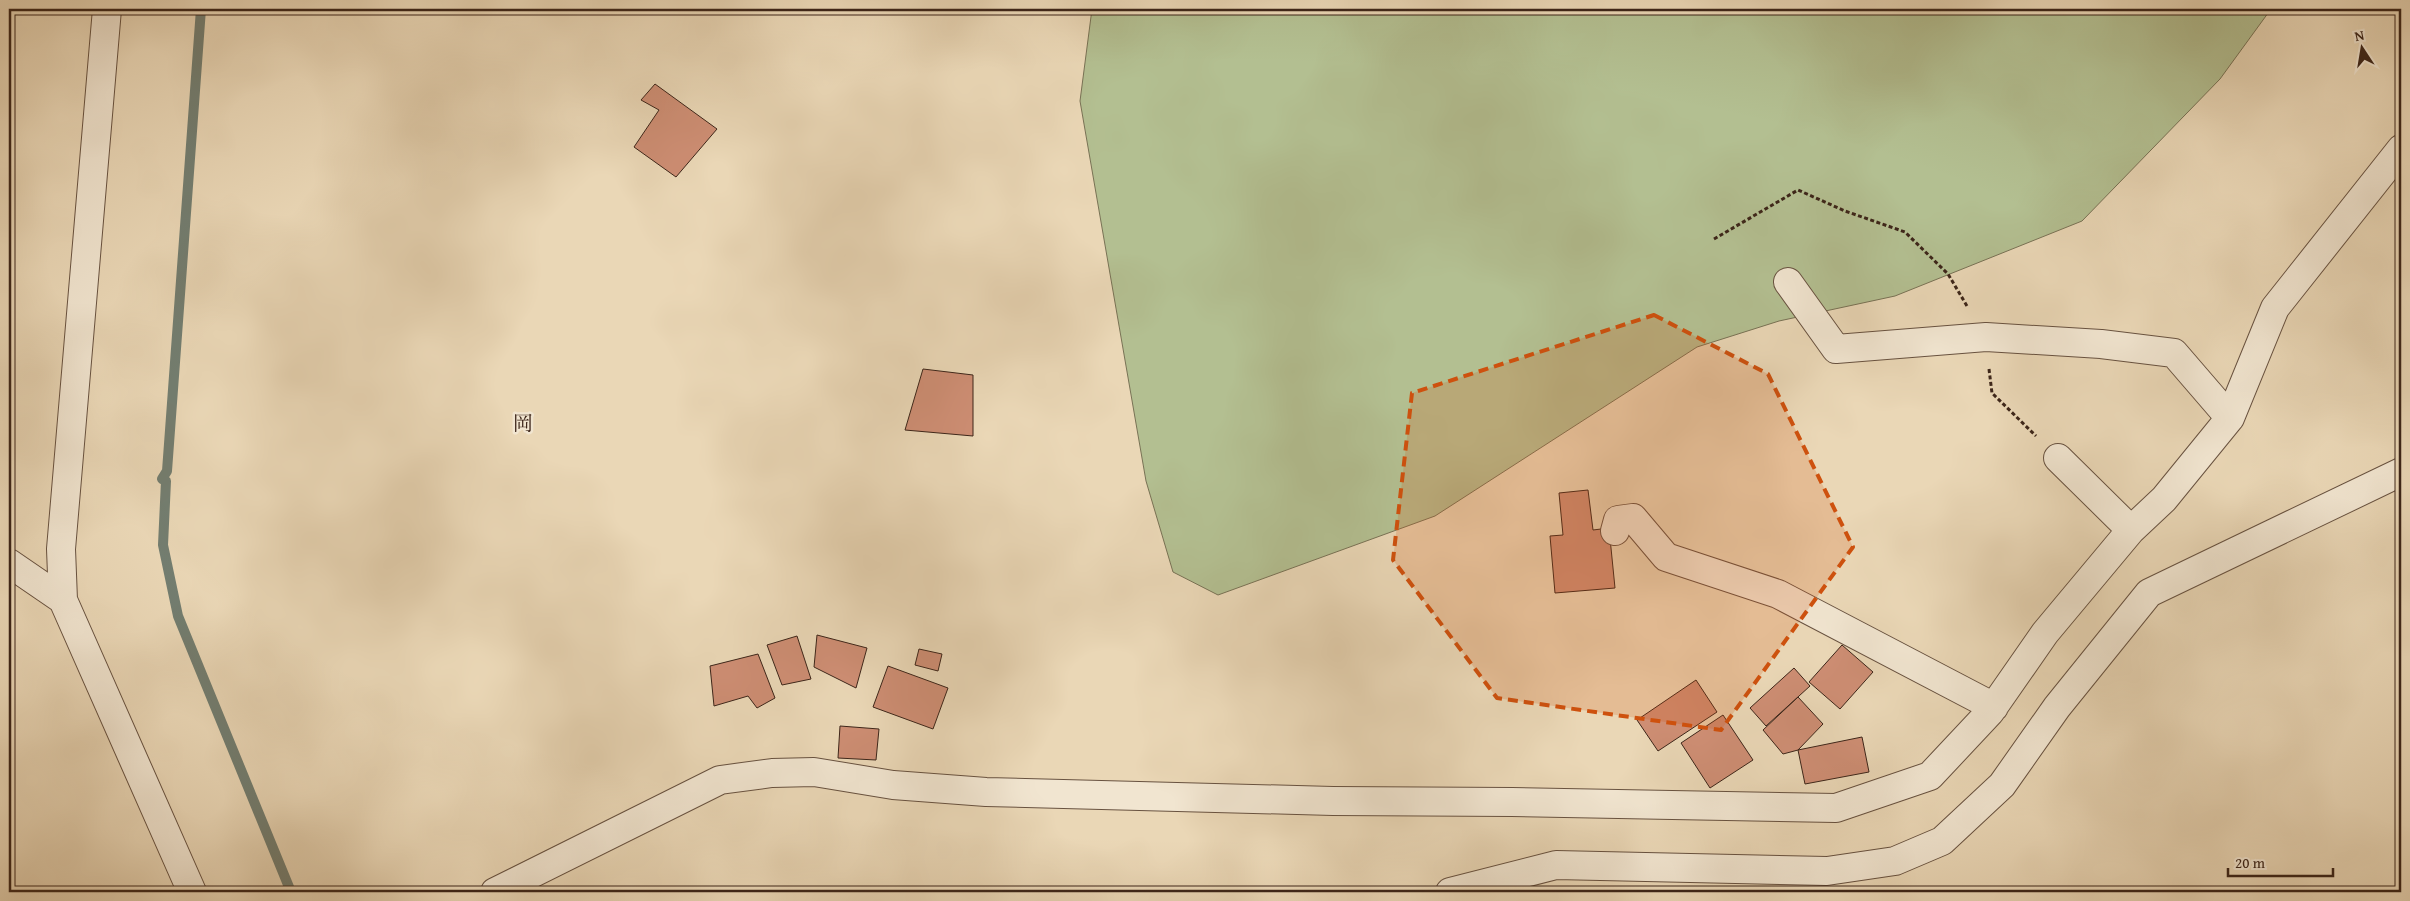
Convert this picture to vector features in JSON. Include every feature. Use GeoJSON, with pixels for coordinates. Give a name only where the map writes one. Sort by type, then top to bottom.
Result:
{"type":"FeatureCollection","features":[{"type":"Feature","properties":{"kind":"street"},"geometry":{"type":"LineString","coordinates":[[107,9],[61,549],[63,600],[192,892]]}},
{"type":"Feature","properties":{"kind":"street"},"geometry":{"type":"LineString","coordinates":[[495,892],[720,780],[772,773],[814,772],[893,785],[986,792],[1333,801],[1836,808],[1930,776],[1994,707],[2046,633],[2132,530],[2164,499],[2230,418],[2275,308],[2401,148]]}},
{"type":"Feature","properties":{"kind":"street"},"geometry":{"type":"LineString","coordinates":[[1788,282],[1836,350],[1986,337],[2102,344],[2174,353],[2230,418]]}},
{"type":"Feature","properties":{"kind":"street"},"geometry":{"type":"LineString","coordinates":[[2058,458],[2132,530]]}},
{"type":"Feature","properties":{"kind":"street"},"geometry":{"type":"LineString","coordinates":[[1450,892],[1556,865],[1827,872],[1895,861],[1942,841],[2002,786],[2057,707],[2149,593],[2401,472]]}},
{"type":"Feature","properties":{"kind":"street"},"geometry":{"type":"LineString","coordinates":[[1615,531],[1618,520],[1633,518],[1666,557],[1778,594],[1994,707]]}},
{"type":"Feature","properties":{"kind":"street"},"geometry":{"type":"LineString","coordinates":[[9,562],[63,600]]}},
{"type":"Feature","properties":{"kind":"path"},"geometry":{"type":"LineString","coordinates":[[1714,240],[1798,190],[1905,232],[1948,274],[1986,337],[1992,393],[2058,458]]}},
{"type":"Feature","properties":{"kind":"highlighted area"},"geometry":{"type":"Polygon","coordinates":[[[1654,315],[1768,374],[1853,547],[1721,730],[1497,698],[1393,560],[1412,393],[1654,315]]]}},
{"type":"Feature","properties":{"kind":"green space"},"geometry":{"type":"Polygon","coordinates":[[[1092,9],[2271,9],[2220,79],[2082,221],[1895,296],[1779,321],[1697,347],[1435,516],[1218,595],[1173,572],[1146,481],[1080,101],[1092,9]]]}},
{"type":"Feature","properties":{"kind":"building"},"geometry":{"type":"Polygon","coordinates":[[[655,84],[717,129],[676,177],[634,147],[659,110],[641,100],[655,84]]]}},
{"type":"Feature","properties":{"kind":"building"},"geometry":{"type":"Polygon","coordinates":[[[923,369],[973,375],[973,436],[905,430],[923,369]]]}},
{"type":"Feature","properties":{"kind":"building"},"geometry":{"type":"Polygon","coordinates":[[[1588,490],[1593,530],[1609,528],[1615,588],[1555,593],[1550,536],[1563,535],[1559,493],[1588,490]]]}},
{"type":"Feature","properties":{"kind":"building"},"geometry":{"type":"Polygon","coordinates":[[[817,635],[867,648],[856,688],[814,667],[817,635]]]}},
{"type":"Feature","properties":{"kind":"building"},"geometry":{"type":"Polygon","coordinates":[[[797,636],[811,679],[782,685],[767,645],[797,636]]]}},
{"type":"Feature","properties":{"kind":"building"},"geometry":{"type":"Polygon","coordinates":[[[1842,645],[1873,672],[1840,709],[1809,682],[1842,645]]]}},
{"type":"Feature","properties":{"kind":"building"},"geometry":{"type":"Polygon","coordinates":[[[919,649],[942,654],[938,671],[915,665],[919,649]]]}},
{"type":"Feature","properties":{"kind":"building"},"geometry":{"type":"Polygon","coordinates":[[[758,654],[775,698],[757,708],[748,696],[714,706],[710,666],[758,654]]]}},
{"type":"Feature","properties":{"kind":"building"},"geometry":{"type":"Polygon","coordinates":[[[888,666],[948,688],[933,729],[873,707],[888,666]]]}},
{"type":"Feature","properties":{"kind":"building"},"geometry":{"type":"Polygon","coordinates":[[[1794,668],[1810,686],[1766,726],[1750,708],[1794,668]]]}},
{"type":"Feature","properties":{"kind":"building"},"geometry":{"type":"Polygon","coordinates":[[[1696,680],[1717,712],[1658,751],[1637,720],[1696,680]]]}},
{"type":"Feature","properties":{"kind":"building"},"geometry":{"type":"Polygon","coordinates":[[[1798,697],[1823,724],[1798,750],[1783,754],[1763,730],[1798,697]]]}},
{"type":"Feature","properties":{"kind":"building"},"geometry":{"type":"Polygon","coordinates":[[[1723,715],[1753,760],[1710,788],[1681,743],[1723,715]]]}},
{"type":"Feature","properties":{"kind":"building"},"geometry":{"type":"Polygon","coordinates":[[[840,726],[879,729],[876,760],[838,758],[840,726]]]}},
{"type":"Feature","properties":{"kind":"building"},"geometry":{"type":"Polygon","coordinates":[[[1862,737],[1869,772],[1805,784],[1798,750],[1862,737]]]}},
{"type":"Feature","properties":{"kind":"waterway"},"geometry":{"type":"LineString","coordinates":[[201,9],[167,471],[162,479],[166,481],[163,545],[178,616],[291,892]]}},
{"type":"Feature","properties":{"kind":"district","name":"岡"},"geometry":{"type":"Point","coordinates":[523,422]}}]}
